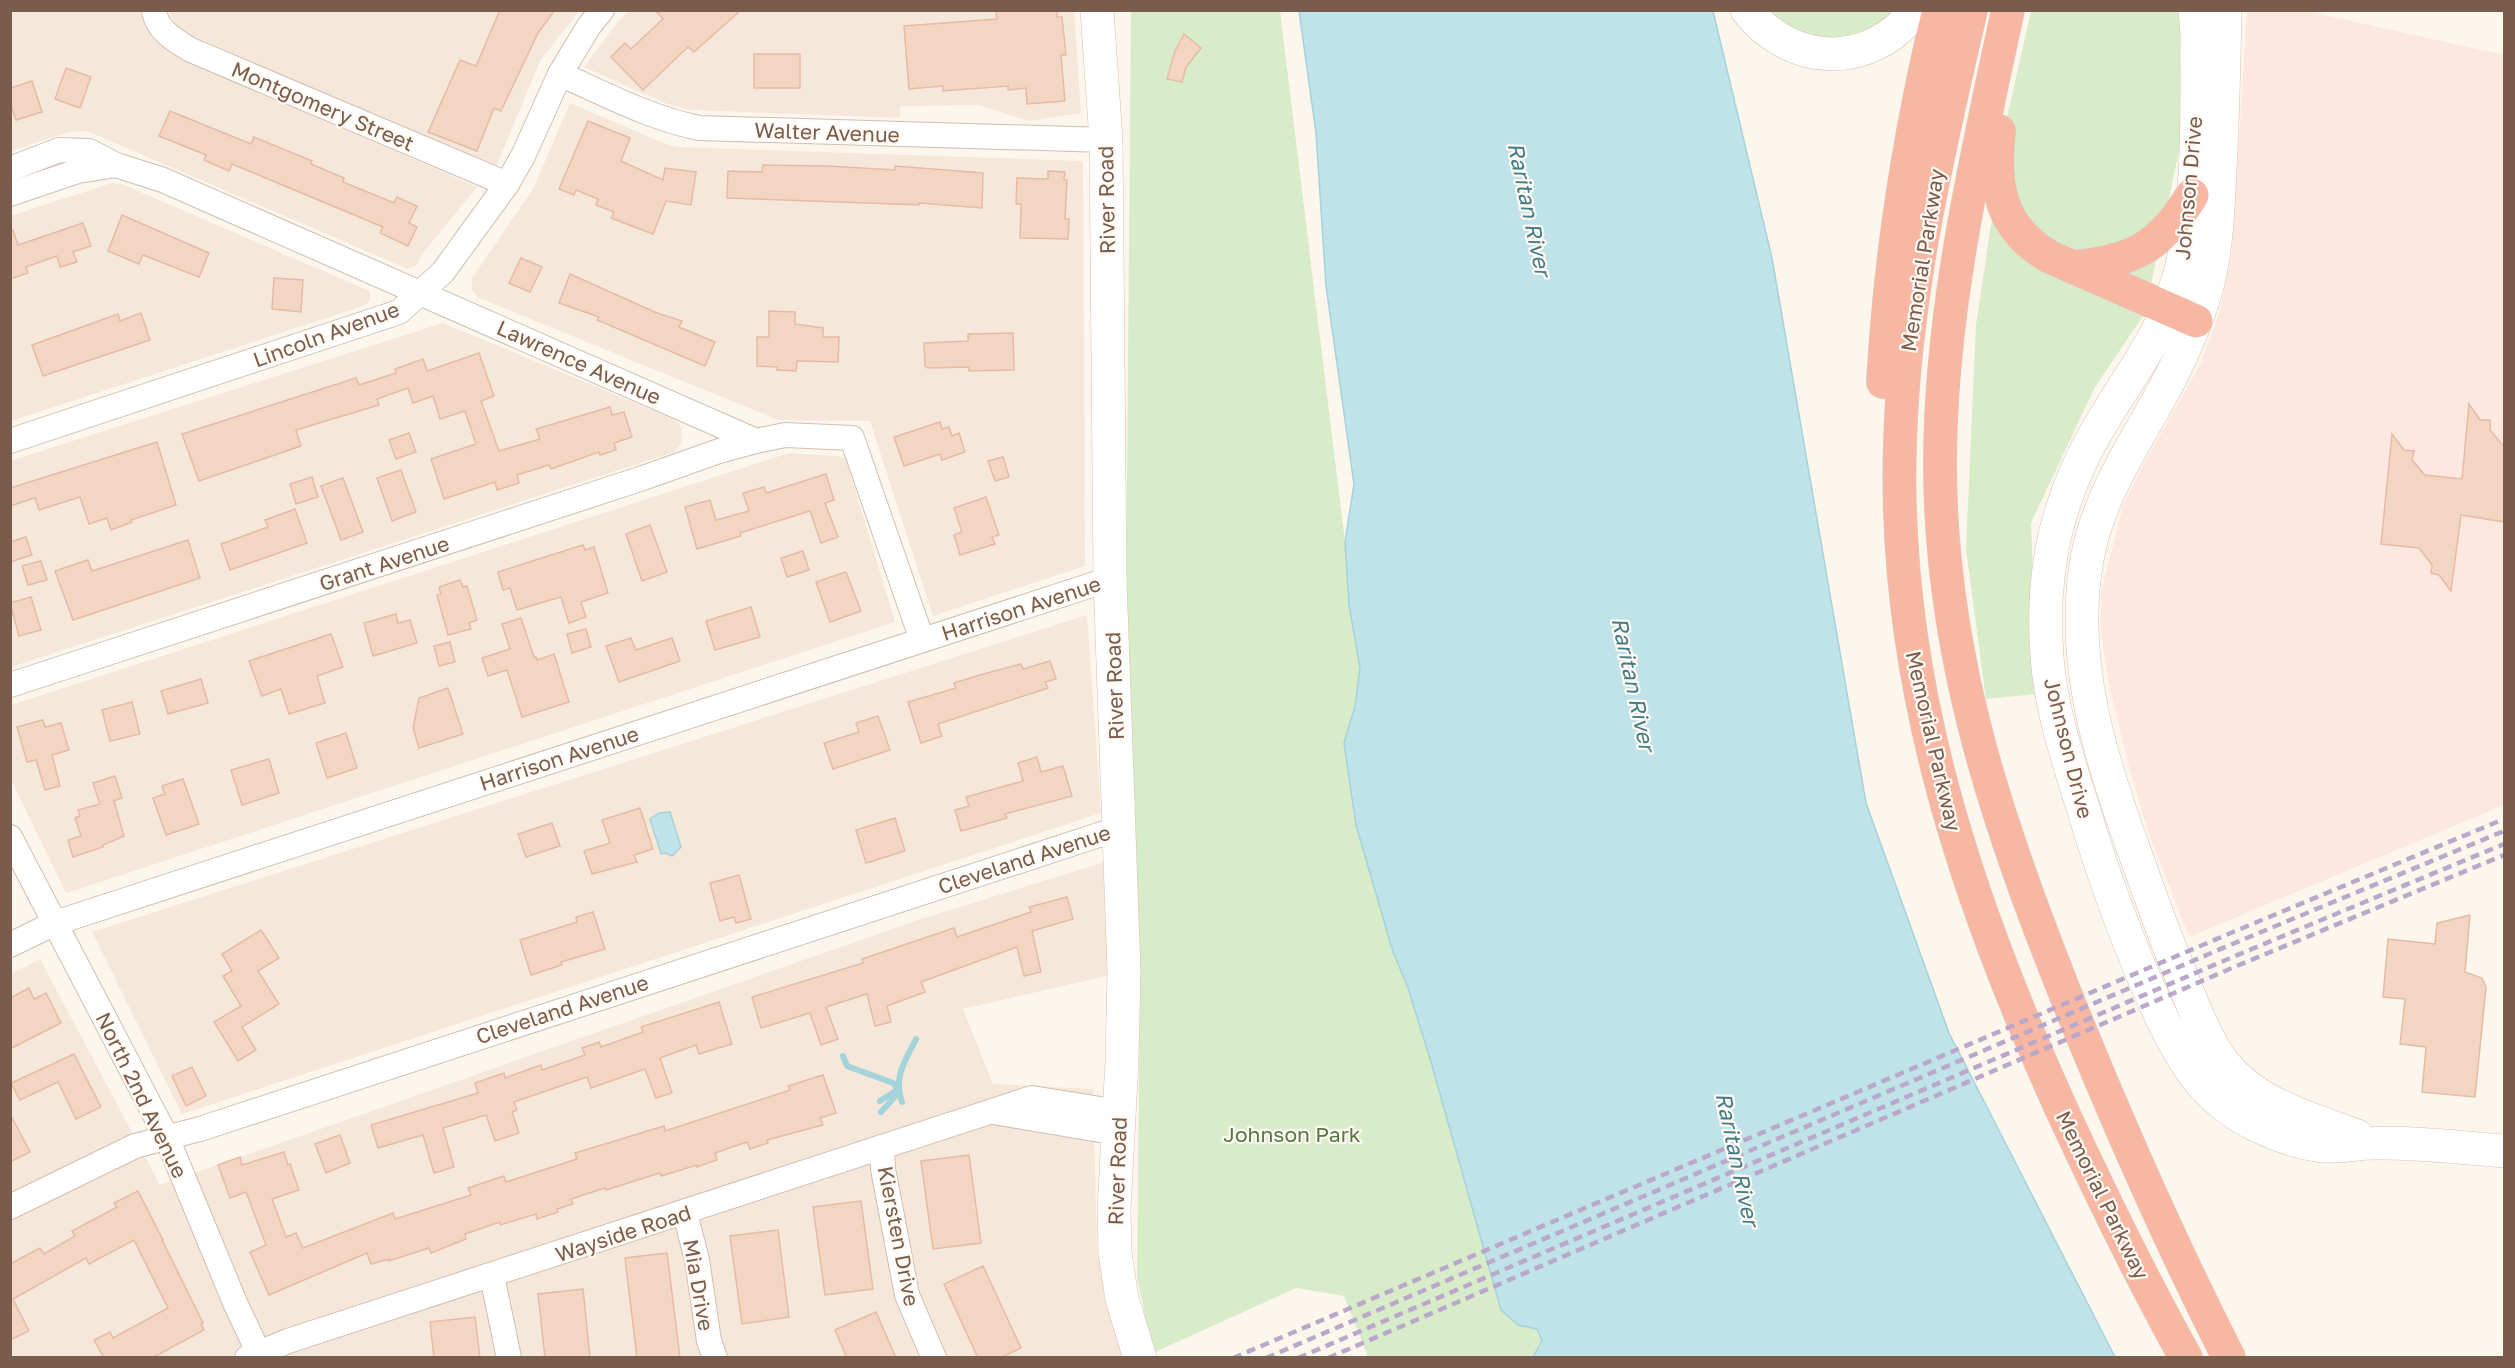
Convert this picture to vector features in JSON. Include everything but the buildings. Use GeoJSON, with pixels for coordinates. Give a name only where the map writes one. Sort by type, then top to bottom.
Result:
{"type":"FeatureCollection","features":[{"type":"Feature","properties":{"kind":"highway"},"geometry":{"type":"LineString","coordinates":[[1939,10],[1915,112],[1896,236],[1884,350],[1882,459],[1887,584],[1903,698],[1949,813]]}},
{"type":"Feature","properties":{"kind":"highway","name":"Memorial Parkway"},"geometry":{"type":"LineString","coordinates":[[1971,10],[1939,150],[1920,261],[1905,370],[1900,446],[1902,556],[1909,630],[1921,704],[1949,813],[1983,920],[2035,1049],[2101,1193],[2186,1358]]}},
{"type":"Feature","properties":{"kind":"highway"},"geometry":{"type":"LineString","coordinates":[[2005,25],[1997,159],[2001,198],[2012,223],[2029,243],[2044,254],[2182,315]]}},
{"type":"Feature","properties":{"kind":"highway","name":"Memorial Parkway"},"geometry":{"type":"LineString","coordinates":[[2005,25],[1971,187],[1957,273],[1943,395],[1941,500],[1946,579],[1957,654],[1975,734],[2022,883],[2095,1068],[2167,1232],[2204,1307]]}},
{"type":"Feature","properties":{"kind":"highway"},"geometry":{"type":"LineString","coordinates":[[2072,267],[2119,260],[2145,249],[2174,223],[2192,195]]}},
{"type":"Feature","properties":{"kind":"highway"},"geometry":{"type":"LineString","coordinates":[[2204,1307],[2229,1358]]}},
{"type":"Feature","properties":{"kind":"highway"},"geometry":{"type":"LineString","coordinates":[[2204,1307],[2241,1358]]}},
{"type":"Feature","properties":{"kind":"street","name":"Montgomery Street"},"geometry":{"type":"LineString","coordinates":[[154,10],[162,29],[191,50],[507,183]]}},
{"type":"Feature","properties":{"kind":"street","name":"Lincoln Avenue"},"geometry":{"type":"LineString","coordinates":[[10,441],[399,312],[443,272],[507,183],[523,156],[560,74],[583,35],[602,10]]}},
{"type":"Feature","properties":{"kind":"street","name":"River Road"},"geometry":{"type":"LineString","coordinates":[[1097,10],[1106,140],[1110,579],[1124,972],[1114,1210],[1115,1253],[1122,1299],[1140,1358]]}},
{"type":"Feature","properties":{"kind":"street"},"geometry":{"type":"LineString","coordinates":[[1747,10],[1763,29],[1793,46],[1810,52],[1842,54],[1858,52],[1885,40],[1897,31],[1915,10]]}},
{"type":"Feature","properties":{"kind":"street","name":"Johnson Drive"},"geometry":{"type":"LineString","coordinates":[[2182,315],[2184,256],[2192,195],[2197,51],[2195,10]]}},
{"type":"Feature","properties":{"kind":"street","name":"Johnson Drive"},"geometry":{"type":"LineString","coordinates":[[2225,10],[2222,135],[2216,234],[2205,292],[2146,352],[2098,429],[2068,494],[2055,536],[2049,570],[2046,635],[2050,679],[2058,722],[2097,852],[2130,947],[2166,1030],[2197,1078],[2225,1106],[2255,1124],[2287,1138],[2326,1146],[2376,1143],[2505,1151]]}},
{"type":"Feature","properties":{"kind":"street","name":"Walter Avenue"},"geometry":{"type":"LineString","coordinates":[[560,74],[651,115],[699,128],[1106,140]]}},
{"type":"Feature","properties":{"kind":"street","name":"Lawrence Avenue"},"geometry":{"type":"LineString","coordinates":[[10,169],[59,150],[89,151],[116,165],[163,180],[756,441]]}},
{"type":"Feature","properties":{"kind":"street","name":"Lawrence Avenue"},"geometry":{"type":"LineString","coordinates":[[10,194],[78,171],[116,165]]}},
{"type":"Feature","properties":{"kind":"street"},"geometry":{"type":"LineString","coordinates":[[756,441],[785,435],[852,438],[922,640]]}},
{"type":"Feature","properties":{"kind":"street","name":"Grant Avenue"},"geometry":{"type":"LineString","coordinates":[[10,685],[643,478],[719,451],[756,441]]}},
{"type":"Feature","properties":{"kind":"street","name":"Harrison Avenue"},"geometry":{"type":"LineString","coordinates":[[10,945],[55,923],[1110,579]]}},
{"type":"Feature","properties":{"kind":"street","name":"Cleveland Avenue"},"geometry":{"type":"LineString","coordinates":[[10,1207],[135,1146],[200,1129],[1120,828]]}},
{"type":"Feature","properties":{"kind":"street","name":"North 2nd Avenue"},"geometry":{"type":"LineString","coordinates":[[10,837],[167,1138],[255,1356]]}},
{"type":"Feature","properties":{"kind":"street","name":"Wayside Road"},"geometry":{"type":"LineString","coordinates":[[255,1356],[1032,1098],[1118,1122]]}},
{"type":"Feature","properties":{"kind":"street","name":"Kiersten Drive"},"geometry":{"type":"LineString","coordinates":[[882,1147],[883,1169],[907,1295],[934,1358]]}},
{"type":"Feature","properties":{"kind":"street","name":"Mia Drive"},"geometry":{"type":"LineString","coordinates":[[685,1213],[697,1260],[709,1341],[715,1358]]}},
{"type":"Feature","properties":{"kind":"street"},"geometry":{"type":"LineString","coordinates":[[492,1276],[509,1358]]}},
{"type":"Feature","properties":{"kind":"shaded area"},"geometry":{"type":"Polygon","coordinates":[[[10,11],[141,11],[150,34],[172,54],[477,187],[423,253],[417,265],[408,269],[87,131],[69,132],[11,151],[10,11]]]}},
{"type":"Feature","properties":{"kind":"shaded area"},"geometry":{"type":"Polygon","coordinates":[[[168,11],[579,11],[540,61],[496,167],[289,80],[179,29],[168,11]]]}},
{"type":"Feature","properties":{"kind":"shaded area"},"geometry":{"type":"Polygon","coordinates":[[[630,11],[1074,11],[1081,113],[1029,121],[979,105],[900,106],[900,118],[690,110],[667,104],[584,67],[619,20],[630,11]]]}},
{"type":"Feature","properties":{"kind":"shaded area"},"geometry":{"type":"Polygon","coordinates":[[[2247,11],[2306,11],[2504,55],[2504,805],[2189,937],[2148,831],[2129,767],[2108,680],[2100,624],[2102,588],[2123,506],[2148,456],[2200,365],[2220,311],[2232,252],[2247,11]]]}},
{"type":"Feature","properties":{"kind":"shaded area"},"geometry":{"type":"Polygon","coordinates":[[[570,103],[668,145],[678,147],[1083,161],[1085,566],[933,616],[870,421],[778,420],[477,297],[472,289],[472,278],[533,189],[570,103]]]}},
{"type":"Feature","properties":{"kind":"shaded area"},"geometry":{"type":"Polygon","coordinates":[[[112,183],[122,184],[367,290],[370,292],[370,301],[363,306],[11,421],[10,216],[112,183]]]}},
{"type":"Feature","properties":{"kind":"shaded area"},"geometry":{"type":"Polygon","coordinates":[[[443,323],[671,418],[679,424],[682,431],[681,443],[674,452],[11,667],[10,461],[443,323]]]}},
{"type":"Feature","properties":{"kind":"shaded area"},"geometry":{"type":"Polygon","coordinates":[[[789,453],[839,456],[846,459],[895,622],[66,893],[11,780],[11,705],[789,453]]]}},
{"type":"Feature","properties":{"kind":"shaded area"},"geometry":{"type":"Polygon","coordinates":[[[1087,615],[1101,813],[182,1114],[92,932],[1087,615]]]}},
{"type":"Feature","properties":{"kind":"shaded area"},"geometry":{"type":"Polygon","coordinates":[[[1121,857],[1124,972],[963,1009],[993,1084],[1093,1089],[1097,1247],[1107,1304],[1124,1357],[11,1358],[11,974],[40,959],[160,1185],[921,919],[1121,857]]]}},
{"type":"Feature","properties":{"kind":"green space","name":"Johnson Park"},"geometry":{"type":"Polygon","coordinates":[[[1131,11],[1280,11],[1345,542],[1349,605],[1360,668],[1355,706],[1344,743],[1356,826],[1393,952],[1407,985],[1431,1062],[1462,1175],[1518,1325],[1537,1329],[1542,1341],[1533,1357],[1368,1357],[1344,1296],[1296,1288],[1153,1353],[1137,1278],[1140,983],[1126,598],[1131,11]]]}},
{"type":"Feature","properties":{"kind":"green space"},"geometry":{"type":"Polygon","coordinates":[[[1764,11],[1906,11],[1877,34],[1812,41],[1764,11]]]}},
{"type":"Feature","properties":{"kind":"green space"},"geometry":{"type":"Polygon","coordinates":[[[2031,11],[2189,11],[2181,141],[2145,313],[2095,387],[2031,523],[2037,694],[1986,699],[1966,549],[1976,325],[2007,118],[2031,11]]]}},
{"type":"Feature","properties":{"kind":"water","name":"Raritan River"},"geometry":{"type":"Polygon","coordinates":[[[1299,11],[1713,11],[1772,258],[1866,803],[1949,1033],[2115,1357],[1533,1357],[1542,1341],[1537,1329],[1518,1325],[1501,1310],[1431,1062],[1407,985],[1393,952],[1356,825],[1344,743],[1355,706],[1360,668],[1349,605],[1345,542],[1354,484],[1326,286],[1316,133],[1299,11]]]}},
{"type":"Feature","properties":{"kind":"water"},"geometry":{"type":"Polygon","coordinates":[[[670,812],[681,847],[672,856],[666,853],[661,854],[650,819],[659,813],[670,812]]]}},
{"type":"Feature","properties":{"kind":"waterway"},"geometry":{"type":"LineString","coordinates":[[902,1102],[900,1077],[904,1062],[916,1039]]}},
{"type":"Feature","properties":{"kind":"waterway"},"geometry":{"type":"LineString","coordinates":[[843,1056],[847,1066],[893,1083],[898,1089]]}},
{"type":"Feature","properties":{"kind":"waterway"},"geometry":{"type":"LineString","coordinates":[[880,1101],[897,1090],[899,1092]]}},
{"type":"Feature","properties":{"kind":"waterway"},"geometry":{"type":"LineString","coordinates":[[881,1112],[899,1092]]}},
{"type":"Feature","properties":{"kind":"railway"},"geometry":{"type":"LineString","coordinates":[[1233,1358],[2504,819]]}},
{"type":"Feature","properties":{"kind":"railway"},"geometry":{"type":"LineString","coordinates":[[1266,1358],[2230,945],[2504,831]]}},
{"type":"Feature","properties":{"kind":"railway"},"geometry":{"type":"LineString","coordinates":[[1298,1358],[2235,956],[2504,844]]}},
{"type":"Feature","properties":{"kind":"railway"},"geometry":{"type":"LineString","coordinates":[[1328,1358],[2239,965],[2504,855]]}}]}
